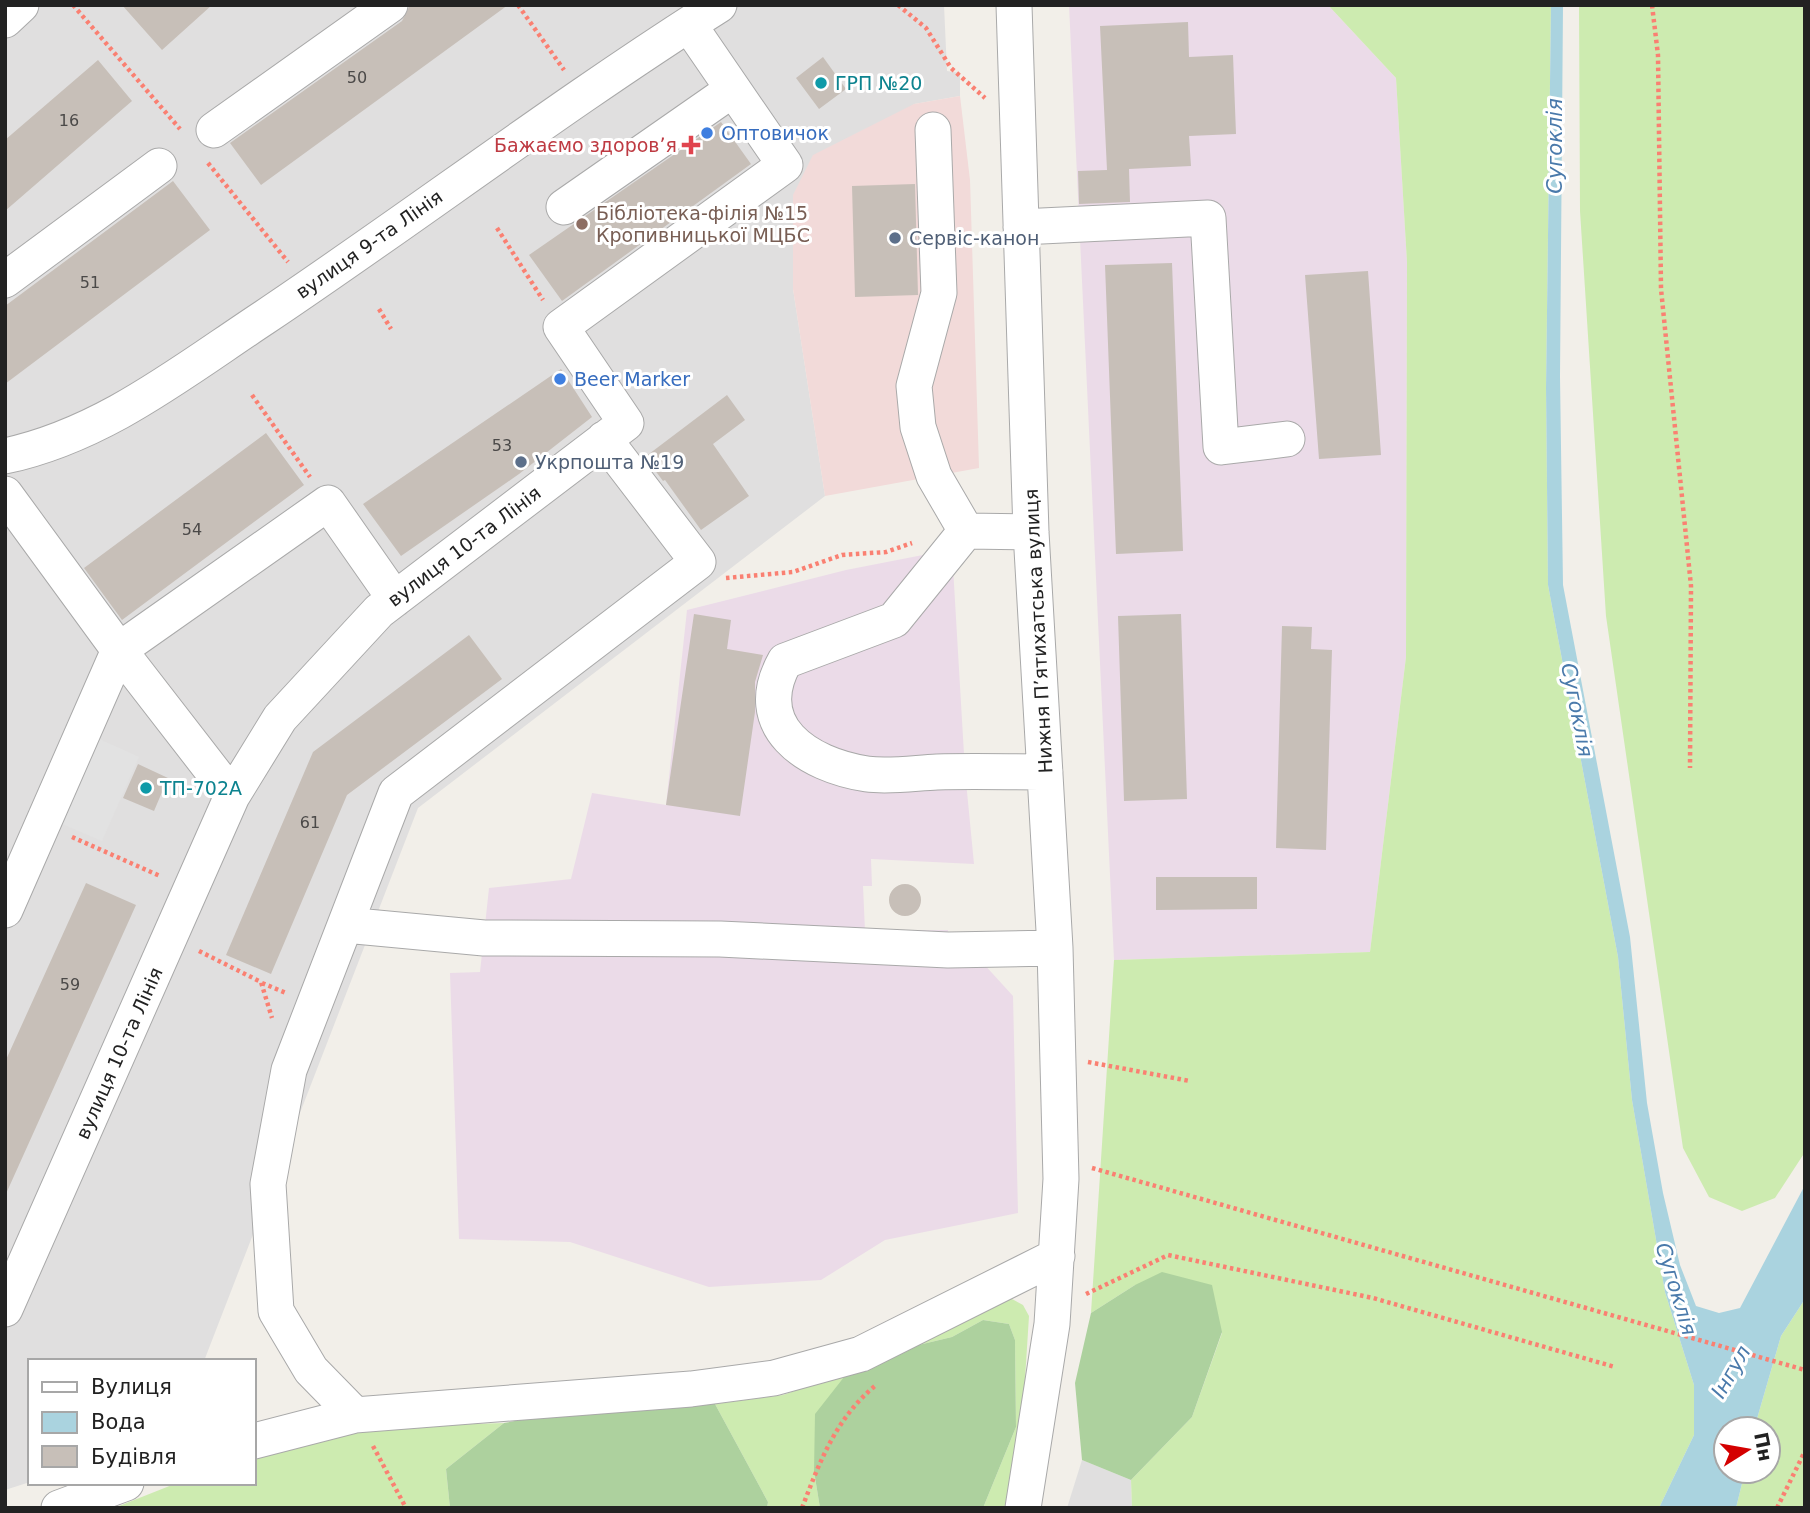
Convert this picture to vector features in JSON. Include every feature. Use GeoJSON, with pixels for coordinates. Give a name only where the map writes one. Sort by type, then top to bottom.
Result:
{"type":"FeatureCollection","features":[{"type":"Feature","properties":{"kind":"street"},"geometry":{"type":"LineString","coordinates":[[5,20],[21,5]]}},
{"type":"Feature","properties":{"kind":"street"},"geometry":{"type":"LineString","coordinates":[[202,142],[390,5]]}},
{"type":"Feature","properties":{"kind":"street","name":"вулиця 9-та Лінія"},"geometry":{"type":"LineString","coordinates":[[5,456],[63,439],[122,412],[309,288],[582,95],[719,5]]}},
{"type":"Feature","properties":{"kind":"street","name":"Нижня Пʼятихатська вулиця"},"geometry":{"type":"LineString","coordinates":[[1014,5],[1031,532],[1055,948],[1061,1179],[1052,1324],[1023,1508]]}},
{"type":"Feature","properties":{"kind":"street"},"geometry":{"type":"LineString","coordinates":[[561,327],[785,165],[689,24]]}},
{"type":"Feature","properties":{"kind":"street"},"geometry":{"type":"LineString","coordinates":[[564,207],[732,90]]}},
{"type":"Feature","properties":{"kind":"street"},"geometry":{"type":"LineString","coordinates":[[933,130],[939,293],[914,386],[918,427],[934,476],[966,531]]}},
{"type":"Feature","properties":{"kind":"street"},"geometry":{"type":"LineString","coordinates":[[5,280],[159,166]]}},
{"type":"Feature","properties":{"kind":"street"},"geometry":{"type":"LineString","coordinates":[[1021,226],[1208,218],[1221,447],[1287,439]]}},
{"type":"Feature","properties":{"kind":"street","name":"вулиця 10-та Лінія"},"geometry":{"type":"LineString","coordinates":[[5,1309],[232,796],[281,718],[379,611],[626,423],[561,327]]}},
{"type":"Feature","properties":{"kind":"street"},"geometry":{"type":"LineString","coordinates":[[355,1415],[311,1370],[276,1311],[268,1184],[289,1070],[396,793],[698,562],[604,439]]}},
{"type":"Feature","properties":{"kind":"street"},"geometry":{"type":"LineString","coordinates":[[5,494],[119,650],[232,796]]}},
{"type":"Feature","properties":{"kind":"street"},"geometry":{"type":"LineString","coordinates":[[5,909],[119,650],[328,503],[395,599]]}},
{"type":"Feature","properties":{"kind":"street"},"geometry":{"type":"LineString","coordinates":[[966,531],[1031,532]]}},
{"type":"Feature","properties":{"kind":"street"},"geometry":{"type":"LineString","coordinates":[[966,531],[894,620],[785,661],[774,680],[771,708],[782,730],[817,761],[868,774],[1045,772]]}},
{"type":"Feature","properties":{"kind":"street"},"geometry":{"type":"LineString","coordinates":[[345,925],[484,937],[720,939],[948,950],[1055,948]]}},
{"type":"Feature","properties":{"kind":"street"},"geometry":{"type":"LineString","coordinates":[[256,1440],[355,1415],[691,1389],[774,1378],[861,1354],[1057,1256]]}},
{"type":"Feature","properties":{"kind":"street"},"geometry":{"type":"LineString","coordinates":[[58,1508],[121,1485]]}},
{"type":"Feature","properties":{"kind":"path"},"geometry":{"type":"LineString","coordinates":[[73,5],[202,142],[309,288]]}},
{"type":"Feature","properties":{"kind":"path"},"geometry":{"type":"LineString","coordinates":[[518,5],[582,95]]}},
{"type":"Feature","properties":{"kind":"path"},"geometry":{"type":"LineString","coordinates":[[898,5],[926,28],[951,68],[978,93],[1017,116]]}},
{"type":"Feature","properties":{"kind":"path"},"geometry":{"type":"LineString","coordinates":[[1652,5],[1658,55],[1661,289],[1691,586],[1690,768]]}},
{"type":"Feature","properties":{"kind":"path"},"geometry":{"type":"LineString","coordinates":[[497,228],[561,327]]}},
{"type":"Feature","properties":{"kind":"path"},"geometry":{"type":"LineString","coordinates":[[379,309],[391,329]]}},
{"type":"Feature","properties":{"kind":"path"},"geometry":{"type":"LineString","coordinates":[[252,395],[328,503]]}},
{"type":"Feature","properties":{"kind":"path"},"geometry":{"type":"LineString","coordinates":[[698,562],[726,578],[793,572],[842,555],[886,552],[925,538],[966,531]]}},
{"type":"Feature","properties":{"kind":"path"},"geometry":{"type":"LineString","coordinates":[[44,824],[190,890]]}},
{"type":"Feature","properties":{"kind":"path"},"geometry":{"type":"LineString","coordinates":[[170,937],[261,982],[273,1020]]}},
{"type":"Feature","properties":{"kind":"path"},"geometry":{"type":"LineString","coordinates":[[1088,1062],[1190,1081]]}},
{"type":"Feature","properties":{"kind":"path"},"geometry":{"type":"LineString","coordinates":[[1088,1167],[1805,1370]]}},
{"type":"Feature","properties":{"kind":"path"},"geometry":{"type":"LineString","coordinates":[[1052,1324],[1081,1297],[1168,1255],[1373,1298],[1615,1367]]}},
{"type":"Feature","properties":{"kind":"path"},"geometry":{"type":"LineString","coordinates":[[802,1508],[832,1438],[852,1405],[881,1381]]}},
{"type":"Feature","properties":{"kind":"path"},"geometry":{"type":"LineString","coordinates":[[355,1415],[406,1508]]}},
{"type":"Feature","properties":{"kind":"path"},"geometry":{"type":"LineString","coordinates":[[1777,1508],[1805,1451]]}},
{"type":"Feature","properties":{"kind":"shaded area"},"geometry":{"type":"Polygon","coordinates":[[[5,5],[944,5],[947,71],[960,73],[960,96],[914,104],[793,289],[825,496],[418,808],[205,1359],[28,1359],[28,1483],[5,1490],[5,5]]]}},
{"type":"Feature","properties":{"kind":"shaded area"},"geometry":{"type":"Polygon","coordinates":[[[1069,5],[1328,5],[1396,78],[1407,262],[1406,657],[1370,952],[1114,960],[1069,5]]]}},
{"type":"Feature","properties":{"kind":"shaded area"},"geometry":{"type":"Polygon","coordinates":[[[960,96],[970,180],[979,468],[825,496],[793,289],[793,195],[813,155],[914,104],[960,96]]]}},
{"type":"Feature","properties":{"kind":"shaded area"},"geometry":{"type":"Polygon","coordinates":[[[928,554],[953,567],[965,771],[974,864],[871,859],[872,886],[863,886],[865,931],[948,930],[948,950],[982,962],[1013,996],[1018,1213],[885,1240],[821,1280],[709,1287],[570,1242],[459,1239],[450,973],[480,972],[489,888],[571,879],[592,793],[666,805],[687,610],[846,570],[928,554]]]}},
{"type":"Feature","properties":{"kind":"shaded area"},"geometry":{"type":"Polygon","coordinates":[[[97,738],[139,757],[102,841],[60,823],[97,738]]]}},
{"type":"Feature","properties":{"kind":"shaded area"},"geometry":{"type":"Polygon","coordinates":[[[1082,1460],[1131,1480],[1132,1508],[1067,1508],[1082,1460]]]}},
{"type":"Feature","properties":{"kind":"green space"},"geometry":{"type":"Polygon","coordinates":[[[1328,5],[1551,5],[1546,388],[1548,585],[1618,957],[1632,1100],[1665,1292],[1694,1385],[1694,1435],[1659,1508],[1132,1508],[1131,1480],[1192,1417],[1222,1333],[1135,1285],[1091,1313],[1114,960],[1370,952],[1406,657],[1407,262],[1396,78],[1328,5]]]}},
{"type":"Feature","properties":{"kind":"green space"},"geometry":{"type":"Polygon","coordinates":[[[1579,5],[1805,5],[1805,1152],[1775,1198],[1742,1211],[1709,1197],[1683,1148],[1606,616],[1580,211],[1579,5]]]}},
{"type":"Feature","properties":{"kind":"green space"},"geometry":{"type":"Polygon","coordinates":[[[1162,1272],[1212,1285],[1222,1332],[1192,1417],[1131,1480],[1082,1460],[1075,1383],[1091,1313],[1135,1285],[1162,1272]]]}},
{"type":"Feature","properties":{"kind":"green space"},"geometry":{"type":"Polygon","coordinates":[[[1012,1299],[1023,1305],[1029,1316],[1021,1442],[1004,1508],[983,1508],[1016,1427],[1015,1340],[1009,1324],[983,1320],[952,1337],[906,1348],[996,1301],[1012,1299]]]}},
{"type":"Feature","properties":{"kind":"green space"},"geometry":{"type":"Polygon","coordinates":[[[1805,1299],[1805,1508],[1736,1508],[1742,1485],[1782,1485],[1782,1415],[1758,1415],[1781,1336],[1805,1299]]]}},
{"type":"Feature","properties":{"kind":"green space"},"geometry":{"type":"Polygon","coordinates":[[[983,1320],[1009,1324],[1015,1340],[1016,1427],[983,1508],[820,1508],[814,1471],[815,1414],[848,1372],[906,1348],[952,1337],[983,1320]]]}},
{"type":"Feature","properties":{"kind":"green space"},"geometry":{"type":"Polygon","coordinates":[[[848,1372],[814,1471],[820,1508],[767,1508],[768,1502],[715,1404],[783,1395],[848,1372]]]}},
{"type":"Feature","properties":{"kind":"green space"},"geometry":{"type":"Polygon","coordinates":[[[715,1404],[768,1502],[767,1508],[450,1508],[446,1469],[504,1423],[584,1408],[715,1404]]]}},
{"type":"Feature","properties":{"kind":"green space"},"geometry":{"type":"Polygon","coordinates":[[[504,1423],[446,1469],[450,1508],[114,1508],[172,1485],[256,1485],[256,1453],[355,1428],[504,1423]]]}},
{"type":"Feature","properties":{"kind":"water"},"geometry":{"type":"Polygon","coordinates":[[[1551,5],[1563,5],[1560,377],[1563,585],[1630,937],[1647,1103],[1663,1193],[1680,1265],[1696,1306],[1719,1313],[1740,1308],[1805,1185],[1805,1299],[1781,1336],[1758,1415],[1712,1415],[1712,1485],[1742,1485],[1736,1508],[1659,1508],[1694,1435],[1694,1385],[1665,1292],[1632,1100],[1618,957],[1548,585],[1546,388],[1551,5]]]}},
{"type":"Feature","properties":{"kind":"building"},"geometry":{"type":"Polygon","coordinates":[[[122,5],[212,5],[162,50],[122,5]]]}},
{"type":"Feature","properties":{"kind":"building"},"geometry":{"type":"Polygon","coordinates":[[[410,5],[508,5],[261,185],[230,143],[402,21],[410,5]]]}},
{"type":"Feature","properties":{"kind":"building"},"geometry":{"type":"Polygon","coordinates":[[[1188,22],[1189,57],[1233,55],[1236,134],[1189,136],[1191,166],[1129,169],[1130,202],[1079,204],[1078,171],[1107,170],[1100,26],[1188,22]]]}},
{"type":"Feature","properties":{"kind":"building","name":"ГРП №20"},"geometry":{"type":"Polygon","coordinates":[[[823,57],[846,89],[819,109],[796,78],[823,57]]]}},
{"type":"Feature","properties":{"kind":"building"},"geometry":{"type":"Polygon","coordinates":[[[98,60],[132,101],[5,211],[5,140],[98,60]]]}},
{"type":"Feature","properties":{"kind":"building"},"geometry":{"type":"Polygon","coordinates":[[[721,122],[751,164],[562,301],[529,255],[721,122]]]}},
{"type":"Feature","properties":{"kind":"building"},"geometry":{"type":"Polygon","coordinates":[[[173,181],[210,230],[5,384],[5,306],[173,181]]]}},
{"type":"Feature","properties":{"kind":"building"},"geometry":{"type":"Polygon","coordinates":[[[915,184],[918,295],[855,297],[852,186],[915,184]]]}},
{"type":"Feature","properties":{"kind":"building"},"geometry":{"type":"Polygon","coordinates":[[[1172,263],[1183,551],[1116,554],[1105,265],[1172,263]]]}},
{"type":"Feature","properties":{"kind":"building"},"geometry":{"type":"Polygon","coordinates":[[[1368,271],[1381,455],[1319,459],[1305,275],[1368,271]]]}},
{"type":"Feature","properties":{"kind":"building"},"geometry":{"type":"Polygon","coordinates":[[[561,369],[592,417],[519,474],[401,556],[363,504],[561,369]]]}},
{"type":"Feature","properties":{"kind":"building"},"geometry":{"type":"Polygon","coordinates":[[[727,395],[745,420],[713,444],[749,496],[701,530],[645,457],[727,395]]]}},
{"type":"Feature","properties":{"kind":"building"},"geometry":{"type":"Polygon","coordinates":[[[266,433],[304,485],[122,620],[84,568],[266,433]]]}},
{"type":"Feature","properties":{"kind":"building"},"geometry":{"type":"Polygon","coordinates":[[[694,614],[731,620],[727,649],[763,655],[755,682],[755,712],[740,816],[666,805],[694,614]]]}},
{"type":"Feature","properties":{"kind":"building"},"geometry":{"type":"Polygon","coordinates":[[[1181,614],[1187,799],[1124,801],[1118,616],[1181,614]]]}},
{"type":"Feature","properties":{"kind":"building"},"geometry":{"type":"Polygon","coordinates":[[[1282,626],[1312,627],[1311,649],[1332,650],[1326,850],[1276,848],[1282,626]]]}},
{"type":"Feature","properties":{"kind":"building"},"geometry":{"type":"Polygon","coordinates":[[[469,635],[502,679],[347,795],[271,974],[226,955],[313,752],[469,635]]]}},
{"type":"Feature","properties":{"kind":"building","name":"ТП-702А"},"geometry":{"type":"Polygon","coordinates":[[[138,764],[168,778],[154,811],[123,798],[138,764]]]}},
{"type":"Feature","properties":{"kind":"building"},"geometry":{"type":"Polygon","coordinates":[[[1156,877],[1257,877],[1257,909],[1156,910],[1156,877]]]}},
{"type":"Feature","properties":{"kind":"building"},"geometry":{"type":"Polygon","coordinates":[[[86,883],[136,905],[5,1196],[5,1062],[86,883]]]}},
{"type":"Feature","properties":{"kind":"building"},"geometry":{"type":"Polygon","coordinates":[[[905,884],[916,889],[921,900],[916,911],[905,916],[894,911],[889,900],[894,889],[905,884]]]}},
{"type":"Feature","properties":{"kind":"place","name":"ГРП №20"},"geometry":{"type":"Point","coordinates":[821,83]}},
{"type":"Feature","properties":{"kind":"place","name":"Оптовичок"},"geometry":{"type":"Point","coordinates":[707,133]}},
{"type":"Feature","properties":{"kind":"place","name":"Бажаємо здоровʼя"},"geometry":{"type":"Point","coordinates":[691,145]}},
{"type":"Feature","properties":{"kind":"place","name":"Бібліотека-філія №15 Кропивницької МЦБС"},"geometry":{"type":"Point","coordinates":[582,224]}},
{"type":"Feature","properties":{"kind":"place","name":"Сервіс-канон"},"geometry":{"type":"Point","coordinates":[895,238]}},
{"type":"Feature","properties":{"kind":"place","name":"Beer Marker"},"geometry":{"type":"Point","coordinates":[560,379]}},
{"type":"Feature","properties":{"kind":"place","name":"Укрпошта №19"},"geometry":{"type":"Point","coordinates":[521,462]}},
{"type":"Feature","properties":{"kind":"place","name":"ТП-702А"},"geometry":{"type":"Point","coordinates":[146,788]}},
{"type":"Feature","properties":{"kind":"water label","name":"Сугоклія"},"geometry":{"type":"Point","coordinates":[1555,146]}},
{"type":"Feature","properties":{"kind":"water label","name":"Сугоклія"},"geometry":{"type":"Point","coordinates":[1577,710]}},
{"type":"Feature","properties":{"kind":"water label","name":"Сугоклія"},"geometry":{"type":"Point","coordinates":[1676,1289]}},
{"type":"Feature","properties":{"kind":"water label","name":"Інгул"},"geometry":{"type":"Point","coordinates":[1731,1372]}}]}
